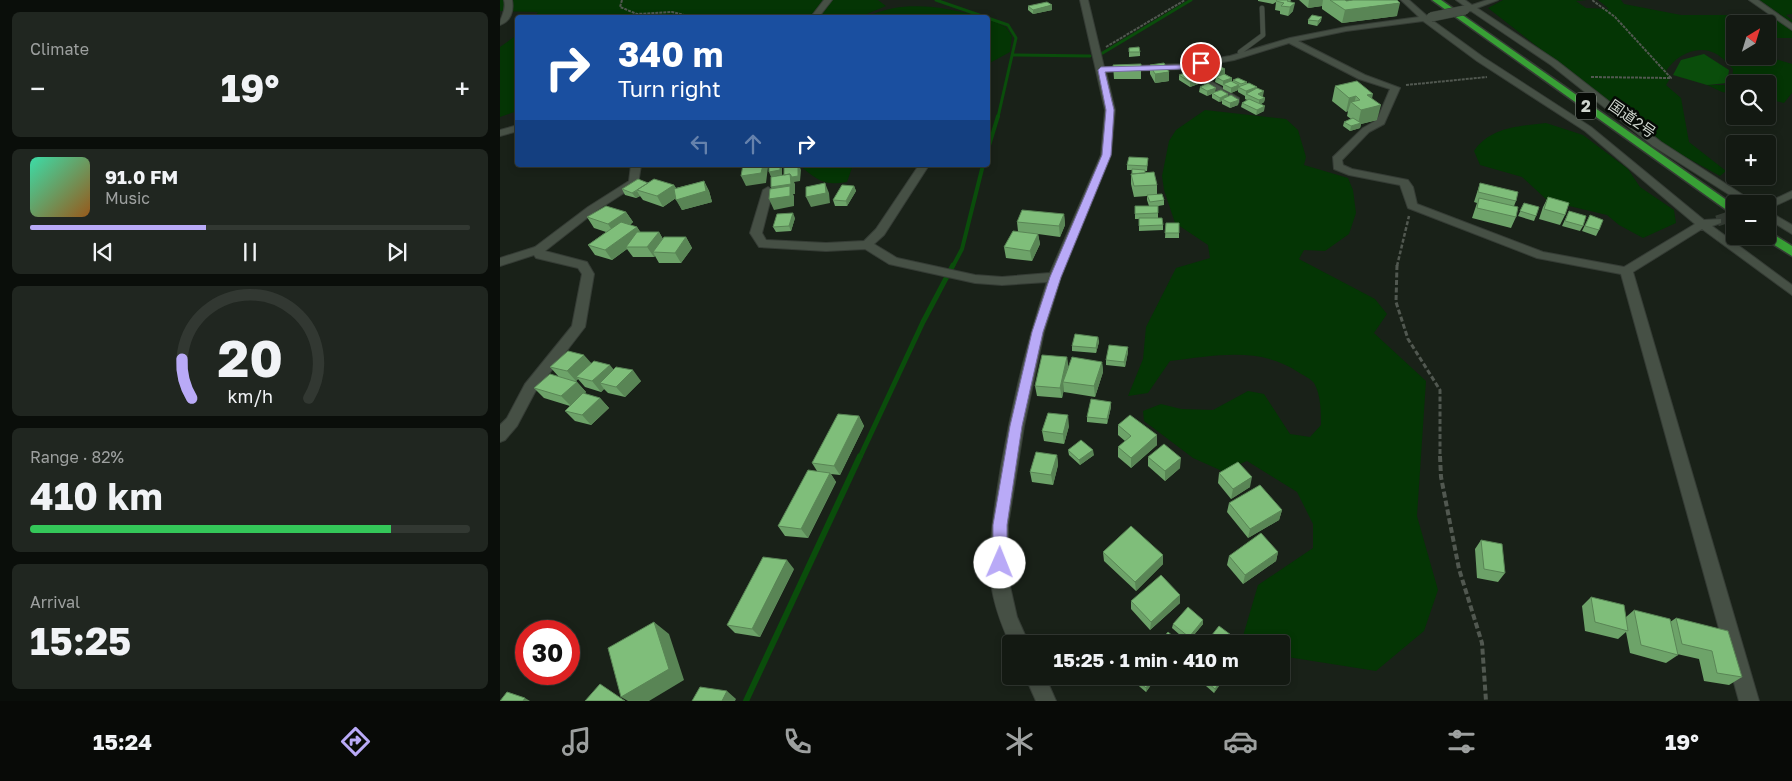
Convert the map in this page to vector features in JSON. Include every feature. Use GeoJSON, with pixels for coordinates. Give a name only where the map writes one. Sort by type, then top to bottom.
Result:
{"type":"FeatureCollection","features":[{"type":"Feature","properties":{"kind":"highway","name":"国道2号"},"geometry":{"type":"LineString","coordinates":[[1436,0],[1726,206]]}},
{"type":"Feature","properties":{"kind":"highway"},"geometry":{"type":"LineString","coordinates":[[1776,241],[1792,252]]}},
{"type":"Feature","properties":{"kind":"street"},"geometry":{"type":"LineString","coordinates":[[500,23],[507,17],[510,8],[508,0]]}},
{"type":"Feature","properties":{"kind":"street"},"geometry":{"type":"LineString","coordinates":[[816,15],[828,0]]}},
{"type":"Feature","properties":{"kind":"street"},"geometry":{"type":"LineString","coordinates":[[1016,635],[1008,619],[1000,582],[1000,525],[1016,426],[1037,332],[1055,277],[1106,155],[1110,110],[1084,0]]}},
{"type":"Feature","properties":{"kind":"street"},"geometry":{"type":"LineString","coordinates":[[1405,0],[1480,59],[1588,130],[1702,224],[1792,291]]}},
{"type":"Feature","properties":{"kind":"street"},"geometry":{"type":"LineString","coordinates":[[1460,0],[1468,9],[1554,63],[1657,144],[1738,195]]}},
{"type":"Feature","properties":{"kind":"street"},"geometry":{"type":"LineString","coordinates":[[1101,70],[1181,67],[1244,54],[1290,40],[1346,29],[1428,18],[1468,9],[1494,0]]}},
{"type":"Feature","properties":{"kind":"street"},"geometry":{"type":"LineString","coordinates":[[1753,0],[1792,28]]}},
{"type":"Feature","properties":{"kind":"street"},"geometry":{"type":"LineString","coordinates":[[1290,40],[1362,77],[1395,88],[1381,122],[1366,130],[1346,149],[1337,159],[1338,167],[1349,172],[1404,182],[1408,187],[1412,206],[1541,255],[1626,271],[1702,224],[1717,221]]}},
{"type":"Feature","properties":{"kind":"street"},"geometry":{"type":"LineString","coordinates":[[1181,67],[1238,102]]}},
{"type":"Feature","properties":{"kind":"street"},"geometry":{"type":"LineString","coordinates":[[500,133],[515,129]]}},
{"type":"Feature","properties":{"kind":"street"},"geometry":{"type":"LineString","coordinates":[[500,262],[539,250],[592,209],[634,182],[636,167]]}},
{"type":"Feature","properties":{"kind":"street"},"geometry":{"type":"LineString","coordinates":[[867,245],[880,232],[923,167]]}},
{"type":"Feature","properties":{"kind":"street"},"geometry":{"type":"LineString","coordinates":[[768,190],[756,233],[758,239],[763,244],[826,247],[867,245],[893,261],[966,278],[1002,281],[1055,277]]}},
{"type":"Feature","properties":{"kind":"street"},"geometry":{"type":"LineString","coordinates":[[1776,202],[1792,194]]}},
{"type":"Feature","properties":{"kind":"street"},"geometry":{"type":"LineString","coordinates":[[1776,219],[1792,230]]}},
{"type":"Feature","properties":{"kind":"street"},"geometry":{"type":"LineString","coordinates":[[500,436],[512,422],[530,388],[578,327],[588,274],[583,265],[540,255],[539,250]]}},
{"type":"Feature","properties":{"kind":"street"},"geometry":{"type":"LineString","coordinates":[[1626,271],[1749,701]]}},
{"type":"Feature","properties":{"kind":"street"},"geometry":{"type":"LineString","coordinates":[[1039,685],[1046,701]]}},
{"type":"Feature","properties":{"kind":"lane"},"geometry":{"type":"LineString","coordinates":[[1244,54],[1240,52],[1263,35],[1262,8]]}},
{"type":"Feature","properties":{"kind":"path"},"geometry":{"type":"LineString","coordinates":[[622,0],[620,7],[625,12],[641,14],[671,12],[684,15]]}},
{"type":"Feature","properties":{"kind":"path"},"geometry":{"type":"LineString","coordinates":[[1095,51],[1101,50],[1185,0]]}},
{"type":"Feature","properties":{"kind":"path"},"geometry":{"type":"LineString","coordinates":[[1586,77],[1671,78],[1615,17],[1592,0]]}},
{"type":"Feature","properties":{"kind":"path"},"geometry":{"type":"LineString","coordinates":[[1395,88],[1425,82],[1490,76]]}},
{"type":"Feature","properties":{"kind":"path"},"geometry":{"type":"LineString","coordinates":[[1412,206],[1397,262],[1396,302],[1408,339],[1440,390],[1441,403],[1438,435],[1441,477],[1459,569],[1482,643],[1486,701]]}},
{"type":"Feature","properties":{"kind":"shaded area"},"geometry":{"type":"Polygon","coordinates":[[[500,0],[878,0],[886,6],[867,14],[869,15],[536,15],[538,12],[500,11],[500,0]]]}},
{"type":"Feature","properties":{"kind":"shaded area"},"geometry":{"type":"Polygon","coordinates":[[[1503,0],[1587,0],[1576,1],[1586,8],[1609,9],[1598,0],[1621,0],[1624,4],[1681,15],[1726,15],[1726,63],[1720,57],[1704,50],[1689,52],[1676,60],[1666,71],[1671,77],[1666,85],[1681,98],[1689,142],[1726,171],[1720,176],[1662,144],[1488,8],[1503,0]]]}},
{"type":"Feature","properties":{"kind":"shaded area"},"geometry":{"type":"Polygon","coordinates":[[[1759,0],[1792,0],[1792,14],[1786,15],[1792,20],[1792,23],[1759,0]]]}},
{"type":"Feature","properties":{"kind":"shaded area"},"geometry":{"type":"Polygon","coordinates":[[[912,6],[954,10],[973,15],[871,15],[884,10],[912,6]]]}},
{"type":"Feature","properties":{"kind":"shaded area"},"geometry":{"type":"Polygon","coordinates":[[[1776,18],[1792,29],[1792,38],[1776,38],[1776,18]]]}},
{"type":"Feature","properties":{"kind":"shaded area"},"geometry":{"type":"Polygon","coordinates":[[[990,20],[1006,27],[1012,36],[1010,52],[990,63],[990,20]]]}},
{"type":"Feature","properties":{"kind":"shaded area"},"geometry":{"type":"Polygon","coordinates":[[[515,36],[515,112],[500,117],[500,47],[515,36]]]}},
{"type":"Feature","properties":{"kind":"shaded area"},"geometry":{"type":"Polygon","coordinates":[[[1704,54],[1729,70],[1728,75],[1726,75],[1726,83],[1707,85],[1673,75],[1681,60],[1704,54]]]}},
{"type":"Feature","properties":{"kind":"shaded area"},"geometry":{"type":"Polygon","coordinates":[[[1776,59],[1792,64],[1792,93],[1784,103],[1776,101],[1776,75],[1733,75],[1733,69],[1729,65],[1776,65],[1776,59]]]}},
{"type":"Feature","properties":{"kind":"shaded area"},"geometry":{"type":"Polygon","coordinates":[[[1707,85],[1726,85],[1726,93],[1722,92],[1707,85]]]}},
{"type":"Feature","properties":{"kind":"shaded area"},"geometry":{"type":"Polygon","coordinates":[[[1205,110],[1286,119],[1298,130],[1306,157],[1304,165],[1348,178],[1353,190],[1356,213],[1349,234],[1325,251],[1304,250],[1299,259],[1375,299],[1387,314],[1374,333],[1426,381],[1417,516],[1438,590],[1424,631],[1376,671],[1290,657],[1290,635],[1243,635],[1258,585],[1313,548],[1313,524],[1297,492],[1247,461],[1222,471],[1193,458],[1144,421],[1143,411],[1161,404],[1181,409],[1213,410],[1248,391],[1264,394],[1290,434],[1310,437],[1321,425],[1321,409],[1314,383],[1283,364],[1268,359],[1252,356],[1220,355],[1170,361],[1148,393],[1128,396],[1143,359],[1146,327],[1176,268],[1210,258],[1208,245],[1175,223],[1164,190],[1162,176],[1169,141],[1176,130],[1205,110]]]}},
{"type":"Feature","properties":{"kind":"shaded area"},"geometry":{"type":"Polygon","coordinates":[[[1546,123],[1583,135],[1628,169],[1640,187],[1674,210],[1676,223],[1643,238],[1619,225],[1607,215],[1548,201],[1522,177],[1480,165],[1474,151],[1488,137],[1506,129],[1546,123]]]}},
{"type":"Feature","properties":{"kind":"shaded area"},"geometry":{"type":"Polygon","coordinates":[[[802,167],[852,167],[847,182],[832,183],[816,178],[802,167]]]}},
{"type":"Feature","properties":{"kind":"building"},"geometry":{"type":"Polygon","coordinates":[[[1277,0],[1288,0],[1295,3],[1290,7],[1281,6],[1284,3],[1277,0]]]}},
{"type":"Feature","properties":{"kind":"building"},"geometry":{"type":"Polygon","coordinates":[[[1330,0],[1397,0],[1400,3],[1345,10],[1330,0]]]}},
{"type":"Feature","properties":{"kind":"building"},"geometry":{"type":"Polygon","coordinates":[[[1047,2],[1052,5],[1033,10],[1028,6],[1047,2]]]}},
{"type":"Feature","properties":{"kind":"building"},"geometry":{"type":"Polygon","coordinates":[[[1312,15],[1322,17],[1318,21],[1308,20],[1312,15]]]}},
{"type":"Feature","properties":{"kind":"building"},"geometry":{"type":"Polygon","coordinates":[[[1139,47],[1140,52],[1129,52],[1129,48],[1139,47]]]}},
{"type":"Feature","properties":{"kind":"building"},"geometry":{"type":"Polygon","coordinates":[[[1208,62],[1214,65],[1207,68],[1201,65],[1208,62]]]}},
{"type":"Feature","properties":{"kind":"building"},"geometry":{"type":"Polygon","coordinates":[[[1164,63],[1169,72],[1155,74],[1150,65],[1164,63]]]}},
{"type":"Feature","properties":{"kind":"building"},"geometry":{"type":"Polygon","coordinates":[[[1141,64],[1141,69],[1114,70],[1113,65],[1141,64]]]}},
{"type":"Feature","properties":{"kind":"building"},"geometry":{"type":"Polygon","coordinates":[[[1217,65],[1225,69],[1217,73],[1209,69],[1217,65]]]}},
{"type":"Feature","properties":{"kind":"building"},"geometry":{"type":"Polygon","coordinates":[[[1199,66],[1205,69],[1200,71],[1195,68],[1199,66]]]}},
{"type":"Feature","properties":{"kind":"building"},"geometry":{"type":"Polygon","coordinates":[[[1190,71],[1201,79],[1190,82],[1179,75],[1190,71]]]}},
{"type":"Feature","properties":{"kind":"building"},"geometry":{"type":"Polygon","coordinates":[[[1224,74],[1232,78],[1223,81],[1216,77],[1224,74]]]}},
{"type":"Feature","properties":{"kind":"building"},"geometry":{"type":"Polygon","coordinates":[[[1238,78],[1247,82],[1241,84],[1233,80],[1238,78]]]}},
{"type":"Feature","properties":{"kind":"building"},"geometry":{"type":"Polygon","coordinates":[[[1231,81],[1239,85],[1231,88],[1223,84],[1231,81]]]}},
{"type":"Feature","properties":{"kind":"building"},"geometry":{"type":"Polygon","coordinates":[[[1357,81],[1373,94],[1367,95],[1381,105],[1361,110],[1351,102],[1360,100],[1356,96],[1349,98],[1335,86],[1357,81]]]}},
{"type":"Feature","properties":{"kind":"building"},"geometry":{"type":"Polygon","coordinates":[[[1208,83],[1216,88],[1207,91],[1200,87],[1208,83]]]}},
{"type":"Feature","properties":{"kind":"building"},"geometry":{"type":"Polygon","coordinates":[[[1249,83],[1257,87],[1246,91],[1238,87],[1249,83]]]}},
{"type":"Feature","properties":{"kind":"building"},"geometry":{"type":"Polygon","coordinates":[[[1257,88],[1264,91],[1258,94],[1265,98],[1259,100],[1246,94],[1257,88]]]}},
{"type":"Feature","properties":{"kind":"building"},"geometry":{"type":"Polygon","coordinates":[[[1221,90],[1228,94],[1220,98],[1212,93],[1221,90]]]}},
{"type":"Feature","properties":{"kind":"building"},"geometry":{"type":"Polygon","coordinates":[[[1231,95],[1239,100],[1230,103],[1222,99],[1231,95]]]}},
{"type":"Feature","properties":{"kind":"building"},"geometry":{"type":"Polygon","coordinates":[[[1249,99],[1265,106],[1257,110],[1242,103],[1249,99]]]}},
{"type":"Feature","properties":{"kind":"building"},"geometry":{"type":"Polygon","coordinates":[[[1353,118],[1361,123],[1351,126],[1344,122],[1353,118]]]}},
{"type":"Feature","properties":{"kind":"building"},"geometry":{"type":"Polygon","coordinates":[[[1129,157],[1148,158],[1147,166],[1127,165],[1129,157]]]}},
{"type":"Feature","properties":{"kind":"building"},"geometry":{"type":"Polygon","coordinates":[[[743,167],[762,167],[761,173],[741,176],[743,167]]]}},
{"type":"Feature","properties":{"kind":"building"},"geometry":{"type":"Polygon","coordinates":[[[769,167],[780,167],[780,170],[769,172],[769,167]]]}},
{"type":"Feature","properties":{"kind":"building"},"geometry":{"type":"Polygon","coordinates":[[[784,167],[798,167],[798,176],[784,175],[784,167]]]}},
{"type":"Feature","properties":{"kind":"building"},"geometry":{"type":"Polygon","coordinates":[[[1132,169],[1145,170],[1145,173],[1132,174],[1132,169]]]}},
{"type":"Feature","properties":{"kind":"building"},"geometry":{"type":"Polygon","coordinates":[[[1154,172],[1157,185],[1134,186],[1131,174],[1154,172]]]}},
{"type":"Feature","properties":{"kind":"building"},"geometry":{"type":"Polygon","coordinates":[[[790,174],[791,184],[771,187],[771,177],[790,174]]]}},
{"type":"Feature","properties":{"kind":"building"},"geometry":{"type":"Polygon","coordinates":[[[638,179],[648,183],[632,193],[622,189],[638,179]]]}},
{"type":"Feature","properties":{"kind":"building"},"geometry":{"type":"Polygon","coordinates":[[[654,179],[674,185],[657,196],[637,190],[654,179]]]}},
{"type":"Feature","properties":{"kind":"building"},"geometry":{"type":"Polygon","coordinates":[[[704,181],[706,191],[676,200],[674,189],[704,181]]]}},
{"type":"Feature","properties":{"kind":"building"},"geometry":{"type":"Polygon","coordinates":[[[825,183],[826,193],[806,197],[806,187],[825,183]]]}},
{"type":"Feature","properties":{"kind":"building"},"geometry":{"type":"Polygon","coordinates":[[[1480,183],[1518,192],[1516,201],[1478,192],[1480,183]]]}},
{"type":"Feature","properties":{"kind":"building"},"geometry":{"type":"Polygon","coordinates":[[[842,185],[854,186],[846,201],[833,200],[842,185]]]}},
{"type":"Feature","properties":{"kind":"building"},"geometry":{"type":"Polygon","coordinates":[[[790,186],[790,196],[769,199],[770,189],[790,186]]]}},
{"type":"Feature","properties":{"kind":"building"},"geometry":{"type":"Polygon","coordinates":[[[1162,194],[1164,200],[1150,202],[1147,195],[1162,194]]]}},
{"type":"Feature","properties":{"kind":"building"},"geometry":{"type":"Polygon","coordinates":[[[1548,197],[1569,203],[1565,215],[1544,209],[1548,197]]]}},
{"type":"Feature","properties":{"kind":"building"},"geometry":{"type":"Polygon","coordinates":[[[1479,198],[1518,207],[1516,217],[1477,208],[1479,198]]]}},
{"type":"Feature","properties":{"kind":"building"},"geometry":{"type":"Polygon","coordinates":[[[1524,203],[1539,207],[1536,216],[1520,211],[1524,203]]]}},
{"type":"Feature","properties":{"kind":"building"},"geometry":{"type":"Polygon","coordinates":[[[606,206],[626,212],[608,224],[587,217],[606,206]]]}},
{"type":"Feature","properties":{"kind":"building"},"geometry":{"type":"Polygon","coordinates":[[[1135,206],[1158,206],[1158,213],[1135,214],[1135,206]]]}},
{"type":"Feature","properties":{"kind":"building"},"geometry":{"type":"Polygon","coordinates":[[[1022,210],[1064,214],[1059,226],[1017,222],[1022,210]]]}},
{"type":"Feature","properties":{"kind":"building"},"geometry":{"type":"Polygon","coordinates":[[[1569,211],[1586,216],[1583,226],[1565,221],[1569,211]]]}},
{"type":"Feature","properties":{"kind":"building"},"geometry":{"type":"Polygon","coordinates":[[[793,213],[789,226],[773,227],[777,214],[793,213]]]}},
{"type":"Feature","properties":{"kind":"building"},"geometry":{"type":"Polygon","coordinates":[[[1590,215],[1603,220],[1599,230],[1585,226],[1590,215]]]}},
{"type":"Feature","properties":{"kind":"building"},"geometry":{"type":"Polygon","coordinates":[[[1139,218],[1162,218],[1163,225],[1139,226],[1139,218]]]}},
{"type":"Feature","properties":{"kind":"building"},"geometry":{"type":"Polygon","coordinates":[[[621,222],[637,227],[605,250],[588,245],[621,222]]]}},
{"type":"Feature","properties":{"kind":"building"},"geometry":{"type":"Polygon","coordinates":[[[1166,223],[1179,223],[1179,233],[1165,233],[1166,223]]]}},
{"type":"Feature","properties":{"kind":"building"},"geometry":{"type":"Polygon","coordinates":[[[1013,231],[1038,234],[1030,251],[1004,247],[1013,231]]]}},
{"type":"Feature","properties":{"kind":"building"},"geometry":{"type":"Polygon","coordinates":[[[637,232],[659,232],[647,247],[626,247],[637,232]]]}},
{"type":"Feature","properties":{"kind":"building"},"geometry":{"type":"Polygon","coordinates":[[[664,237],[686,237],[675,253],[653,252],[664,237]]]}},
{"type":"Feature","properties":{"kind":"building"},"geometry":{"type":"Polygon","coordinates":[[[1075,334],[1098,337],[1096,348],[1072,346],[1075,334]]]}},
{"type":"Feature","properties":{"kind":"building"},"geometry":{"type":"Polygon","coordinates":[[[1109,345],[1128,347],[1124,362],[1106,360],[1109,345]]]}},
{"type":"Feature","properties":{"kind":"building"},"geometry":{"type":"Polygon","coordinates":[[[568,351],[584,355],[567,371],[550,367],[568,351]]]}},
{"type":"Feature","properties":{"kind":"building"},"geometry":{"type":"Polygon","coordinates":[[[1042,355],[1067,357],[1060,388],[1035,386],[1042,355]]]}},
{"type":"Feature","properties":{"kind":"building"},"geometry":{"type":"Polygon","coordinates":[[[1072,357],[1102,362],[1094,386],[1063,382],[1072,357]]]}},
{"type":"Feature","properties":{"kind":"building"},"geometry":{"type":"Polygon","coordinates":[[[594,361],[610,365],[592,381],[576,377],[594,361]]]}},
{"type":"Feature","properties":{"kind":"building"},"geometry":{"type":"Polygon","coordinates":[[[616,367],[633,370],[616,387],[600,383],[616,367]]]}},
{"type":"Feature","properties":{"kind":"building"},"geometry":{"type":"Polygon","coordinates":[[[550,374],[577,382],[561,396],[534,388],[550,374]]]}},
{"type":"Feature","properties":{"kind":"building"},"geometry":{"type":"Polygon","coordinates":[[[583,393],[600,398],[582,415],[565,411],[583,393]]]}},
{"type":"Feature","properties":{"kind":"building"},"geometry":{"type":"Polygon","coordinates":[[[1091,399],[1111,402],[1107,419],[1087,417],[1091,399]]]}},
{"type":"Feature","properties":{"kind":"building"},"geometry":{"type":"Polygon","coordinates":[[[1048,413],[1068,415],[1063,434],[1042,431],[1048,413]]]}},
{"type":"Feature","properties":{"kind":"building"},"geometry":{"type":"Polygon","coordinates":[[[838,414],[859,416],[834,466],[812,463],[838,414]]]}},
{"type":"Feature","properties":{"kind":"building"},"geometry":{"type":"Polygon","coordinates":[[[1130,415],[1157,435],[1131,458],[1118,447],[1131,436],[1118,425],[1130,415]]]}},
{"type":"Feature","properties":{"kind":"building"},"geometry":{"type":"Polygon","coordinates":[[[1081,440],[1093,450],[1079,460],[1068,450],[1081,440]]]}},
{"type":"Feature","properties":{"kind":"building"},"geometry":{"type":"Polygon","coordinates":[[[1164,444],[1181,458],[1165,471],[1148,457],[1164,444]]]}},
{"type":"Feature","properties":{"kind":"building"},"geometry":{"type":"Polygon","coordinates":[[[1036,452],[1057,455],[1051,475],[1030,472],[1036,452]]]}},
{"type":"Feature","properties":{"kind":"building"},"geometry":{"type":"Polygon","coordinates":[[[1238,462],[1252,477],[1233,489],[1219,473],[1238,462]]]}},
{"type":"Feature","properties":{"kind":"building"},"geometry":{"type":"Polygon","coordinates":[[[808,470],[830,473],[801,529],[778,526],[808,470]]]}},
{"type":"Feature","properties":{"kind":"building"},"geometry":{"type":"Polygon","coordinates":[[[1260,485],[1282,510],[1250,529],[1229,503],[1260,485]]]}},
{"type":"Feature","properties":{"kind":"building"},"geometry":{"type":"Polygon","coordinates":[[[1131,526],[1163,555],[1135,582],[1103,552],[1131,526]]]}},
{"type":"Feature","properties":{"kind":"building"},"geometry":{"type":"Polygon","coordinates":[[[1261,533],[1278,552],[1245,575],[1229,556],[1261,533]]]}},
{"type":"Feature","properties":{"kind":"building"},"geometry":{"type":"Polygon","coordinates":[[[1481,540],[1502,544],[1505,573],[1484,569],[1481,540]]]}},
{"type":"Feature","properties":{"kind":"building"},"geometry":{"type":"Polygon","coordinates":[[[763,557],[787,560],[752,629],[727,625],[763,557]]]}},
{"type":"Feature","properties":{"kind":"building"},"geometry":{"type":"Polygon","coordinates":[[[1161,575],[1180,595],[1151,622],[1131,601],[1161,575]]]}},
{"type":"Feature","properties":{"kind":"building"},"geometry":{"type":"Polygon","coordinates":[[[1591,597],[1624,605],[1628,631],[1595,622],[1591,597]]]}},
{"type":"Feature","properties":{"kind":"building"},"geometry":{"type":"Polygon","coordinates":[[[1188,607],[1203,620],[1191,635],[1187,635],[1173,624],[1188,607]]]}},
{"type":"Feature","properties":{"kind":"building"},"geometry":{"type":"Polygon","coordinates":[[[1634,610],[1670,619],[1678,655],[1641,645],[1634,610]]]}},
{"type":"Feature","properties":{"kind":"building"},"geometry":{"type":"Polygon","coordinates":[[[1676,618],[1728,631],[1742,677],[1717,673],[1712,651],[1682,644],[1676,618]]]}},
{"type":"Feature","properties":{"kind":"building"},"geometry":{"type":"Polygon","coordinates":[[[654,622],[669,669],[621,697],[608,648],[654,622]]]}},
{"type":"Feature","properties":{"kind":"building"},"geometry":{"type":"Polygon","coordinates":[[[1219,626],[1231,635],[1212,635],[1219,626]]]}},
{"type":"Feature","properties":{"kind":"building"},"geometry":{"type":"Polygon","coordinates":[[[600,684],[625,701],[585,701],[600,684]]]}},
{"type":"Feature","properties":{"kind":"building"},"geometry":{"type":"Polygon","coordinates":[[[700,687],[727,691],[722,701],[692,701],[700,687]]]}},
{"type":"Feature","properties":{"kind":"building"},"geometry":{"type":"Polygon","coordinates":[[[507,692],[525,698],[523,701],[500,701],[507,692]]]}},
{"type":"Feature","properties":{"kind":"waterway"},"geometry":{"type":"LineString","coordinates":[[936,0],[979,15]]}},
{"type":"Feature","properties":{"kind":"waterway"},"geometry":{"type":"LineString","coordinates":[[1101,54],[1191,0]]}},
{"type":"Feature","properties":{"kind":"waterway"},"geometry":{"type":"LineString","coordinates":[[990,19],[1008,25],[1016,38],[998,117]]}},
{"type":"Feature","properties":{"kind":"waterway"},"geometry":{"type":"LineString","coordinates":[[1013,55],[1090,56]]}},
{"type":"Feature","properties":{"kind":"waterway"},"geometry":{"type":"LineString","coordinates":[[990,142],[998,116]]}},
{"type":"Feature","properties":{"kind":"waterway"},"geometry":{"type":"LineString","coordinates":[[953,266],[962,249],[982,167]]}},
{"type":"Feature","properties":{"kind":"waterway"},"geometry":{"type":"LineString","coordinates":[[860,457],[923,322],[953,265]]}},
{"type":"Feature","properties":{"kind":"waterway"},"geometry":{"type":"LineString","coordinates":[[746,701],[860,456]]}},
{"type":"Feature","properties":{"kind":"tunnel"},"geometry":{"type":"LineString","coordinates":[[1717,221],[1726,218]]}},
{"type":"Feature","properties":{"kind":"route"},"geometry":{"type":"LineString","coordinates":[[1000,563],[1000,525],[1016,426],[1037,332],[1055,277],[1106,155],[1110,110],[1101,70],[1181,67],[1201,63]]}}]}
